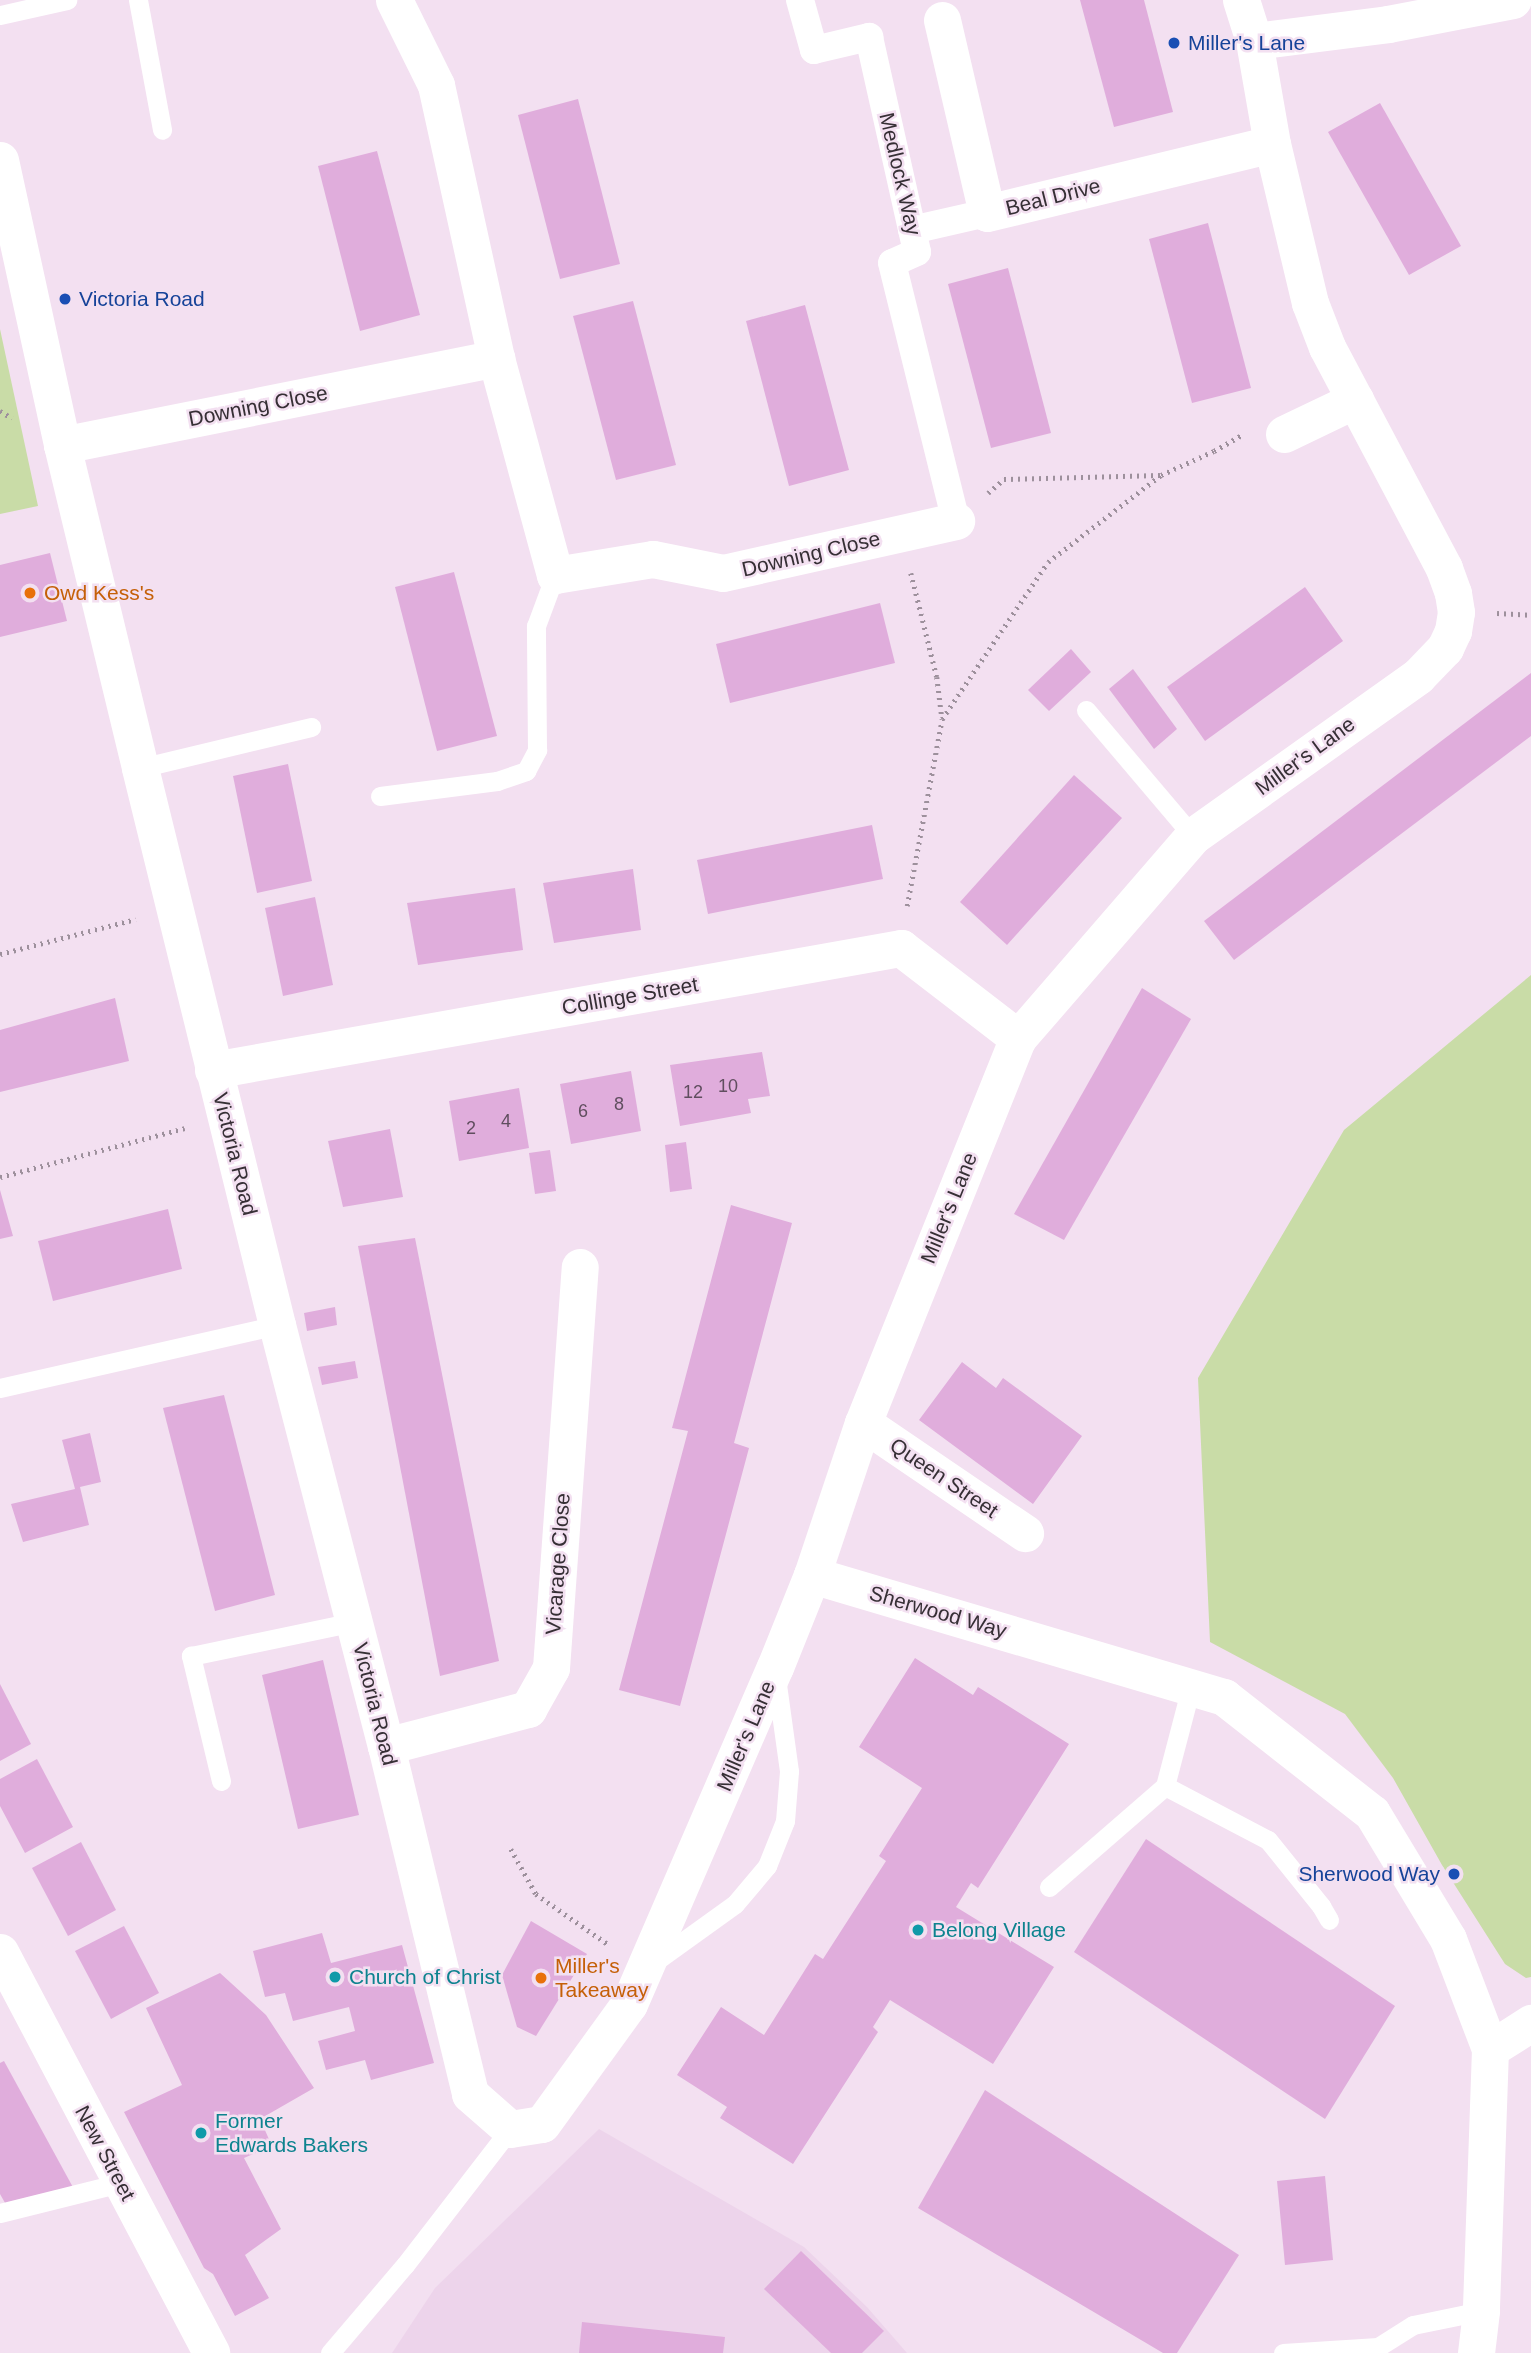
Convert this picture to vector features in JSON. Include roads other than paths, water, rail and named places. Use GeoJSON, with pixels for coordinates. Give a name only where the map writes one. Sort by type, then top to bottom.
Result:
{"type":"FeatureCollection","features":[{"type":"Feature","properties":{"kind":"street"},"geometry":{"type":"LineString","coordinates":[[394,0],[436,85],[496,358],[555,575]]}},
{"type":"Feature","properties":{"kind":"street","name":"Medlock Way"},"geometry":{"type":"LineString","coordinates":[[800,0],[814,50],[869,37],[918,252],[892,263],[956,521]]}},
{"type":"Feature","properties":{"kind":"street","name":"Miller's Lane"},"geometry":{"type":"LineString","coordinates":[[510,2129],[542,2124],[629,2004],[775,1667],[812,1575],[863,1423],[1018,1038],[1193,836],[1418,676],[1445,648],[1453,631],[1456,612],[1453,593],[1444,568],[1327,347],[1310,303],[1272,144],[1254,41],[1241,0]]}},
{"type":"Feature","properties":{"kind":"street"},"geometry":{"type":"LineString","coordinates":[[1254,41],[1388,24],[1513,0]]}},
{"type":"Feature","properties":{"kind":"street","name":"Beal Drive"},"geometry":{"type":"LineString","coordinates":[[942,20],[986,213],[1272,144]]}},
{"type":"Feature","properties":{"kind":"street","name":"Victoria Road"},"geometry":{"type":"LineString","coordinates":[[0,160],[62,445],[174,910],[277,1325],[386,1746],[470,2094],[510,2129]]}},
{"type":"Feature","properties":{"kind":"street"},"geometry":{"type":"LineString","coordinates":[[912,230],[986,213]]}},
{"type":"Feature","properties":{"kind":"street","name":"Downing Close"},"geometry":{"type":"LineString","coordinates":[[62,445],[496,358]]}},
{"type":"Feature","properties":{"kind":"street"},"geometry":{"type":"LineString","coordinates":[[1269,431],[1355,400]]}},
{"type":"Feature","properties":{"kind":"street","name":"Downing Close"},"geometry":{"type":"LineString","coordinates":[[555,575],[653,559],[723,573],[956,521]]}},
{"type":"Feature","properties":{"kind":"street","name":"Collinge Street"},"geometry":{"type":"LineString","coordinates":[[213,1070],[901,948],[1018,1038]]}},
{"type":"Feature","properties":{"kind":"street","name":"Vicarage Close"},"geometry":{"type":"LineString","coordinates":[[386,1746],[528,1709],[551,1668],[580,1267]]}},
{"type":"Feature","properties":{"kind":"street","name":"Queen Street"},"geometry":{"type":"LineString","coordinates":[[863,1423],[1026,1532]]}},
{"type":"Feature","properties":{"kind":"street","name":"Sherwood Way"},"geometry":{"type":"LineString","coordinates":[[812,1575],[1224,1697],[1372,1813],[1448,1939],[1490,2049],[1481,2311],[1476,2353]]}},
{"type":"Feature","properties":{"kind":"street","name":"New Street"},"geometry":{"type":"LineString","coordinates":[[0,1952],[211,2353]]}},
{"type":"Feature","properties":{"kind":"street"},"geometry":{"type":"LineString","coordinates":[[1490,2049],[1531,2023]]}},
{"type":"Feature","properties":{"kind":"lane"},"geometry":{"type":"LineString","coordinates":[[0,15],[67,0]]}},
{"type":"Feature","properties":{"kind":"lane"},"geometry":{"type":"LineString","coordinates":[[138,0],[162,130]]}},
{"type":"Feature","properties":{"kind":"lane"},"geometry":{"type":"LineString","coordinates":[[380,796],[497,781],[526,771],[537,750],[536,626],[555,575]]}},
{"type":"Feature","properties":{"kind":"lane"},"geometry":{"type":"LineString","coordinates":[[1086,710],[1193,836]]}},
{"type":"Feature","properties":{"kind":"lane"},"geometry":{"type":"LineString","coordinates":[[140,768],[311,727]]}},
{"type":"Feature","properties":{"kind":"lane"},"geometry":{"type":"LineString","coordinates":[[0,1388],[277,1325]]}},
{"type":"Feature","properties":{"kind":"lane"},"geometry":{"type":"LineString","coordinates":[[221,1781],[191,1656],[354,1622]]}},
{"type":"Feature","properties":{"kind":"lane"},"geometry":{"type":"LineString","coordinates":[[643,1970],[734,1905],[767,1866],[785,1821],[789,1771],[775,1667]]}},
{"type":"Feature","properties":{"kind":"lane"},"geometry":{"type":"LineString","coordinates":[[1049,1887],[1166,1786],[1191,1687]]}},
{"type":"Feature","properties":{"kind":"lane"},"geometry":{"type":"LineString","coordinates":[[1166,1786],[1268,1840],[1321,1906],[1329,1920]]}},
{"type":"Feature","properties":{"kind":"lane"},"geometry":{"type":"LineString","coordinates":[[330,2353],[405,2265],[510,2129]]}},
{"type":"Feature","properties":{"kind":"lane"},"geometry":{"type":"LineString","coordinates":[[0,2213],[120,2183]]}},
{"type":"Feature","properties":{"kind":"lane"},"geometry":{"type":"LineString","coordinates":[[1283,2353],[1378,2347],[1413,2325],[1481,2311]]}},
{"type":"Feature","properties":{"kind":"place","name":"Miller's Lane"},"geometry":{"type":"Point","coordinates":[1174,43]}},
{"type":"Feature","properties":{"kind":"place","name":"Victoria Road"},"geometry":{"type":"Point","coordinates":[65,299]}},
{"type":"Feature","properties":{"kind":"place","name":"Owd Kess's"},"geometry":{"type":"Point","coordinates":[30,593]}},
{"type":"Feature","properties":{"kind":"place","name":"Sherwood Way"},"geometry":{"type":"Point","coordinates":[1454,1874]}},
{"type":"Feature","properties":{"kind":"place","name":"Belong Village"},"geometry":{"type":"Point","coordinates":[918,1930]}},
{"type":"Feature","properties":{"kind":"place","name":"Church of Christ"},"geometry":{"type":"Point","coordinates":[335,1977]}},
{"type":"Feature","properties":{"kind":"place","name":"Miller's Takeaway"},"geometry":{"type":"Point","coordinates":[541,1978]}},
{"type":"Feature","properties":{"kind":"place","name":"Former Edwards Bakers"},"geometry":{"type":"Point","coordinates":[201,2133]}}]}
